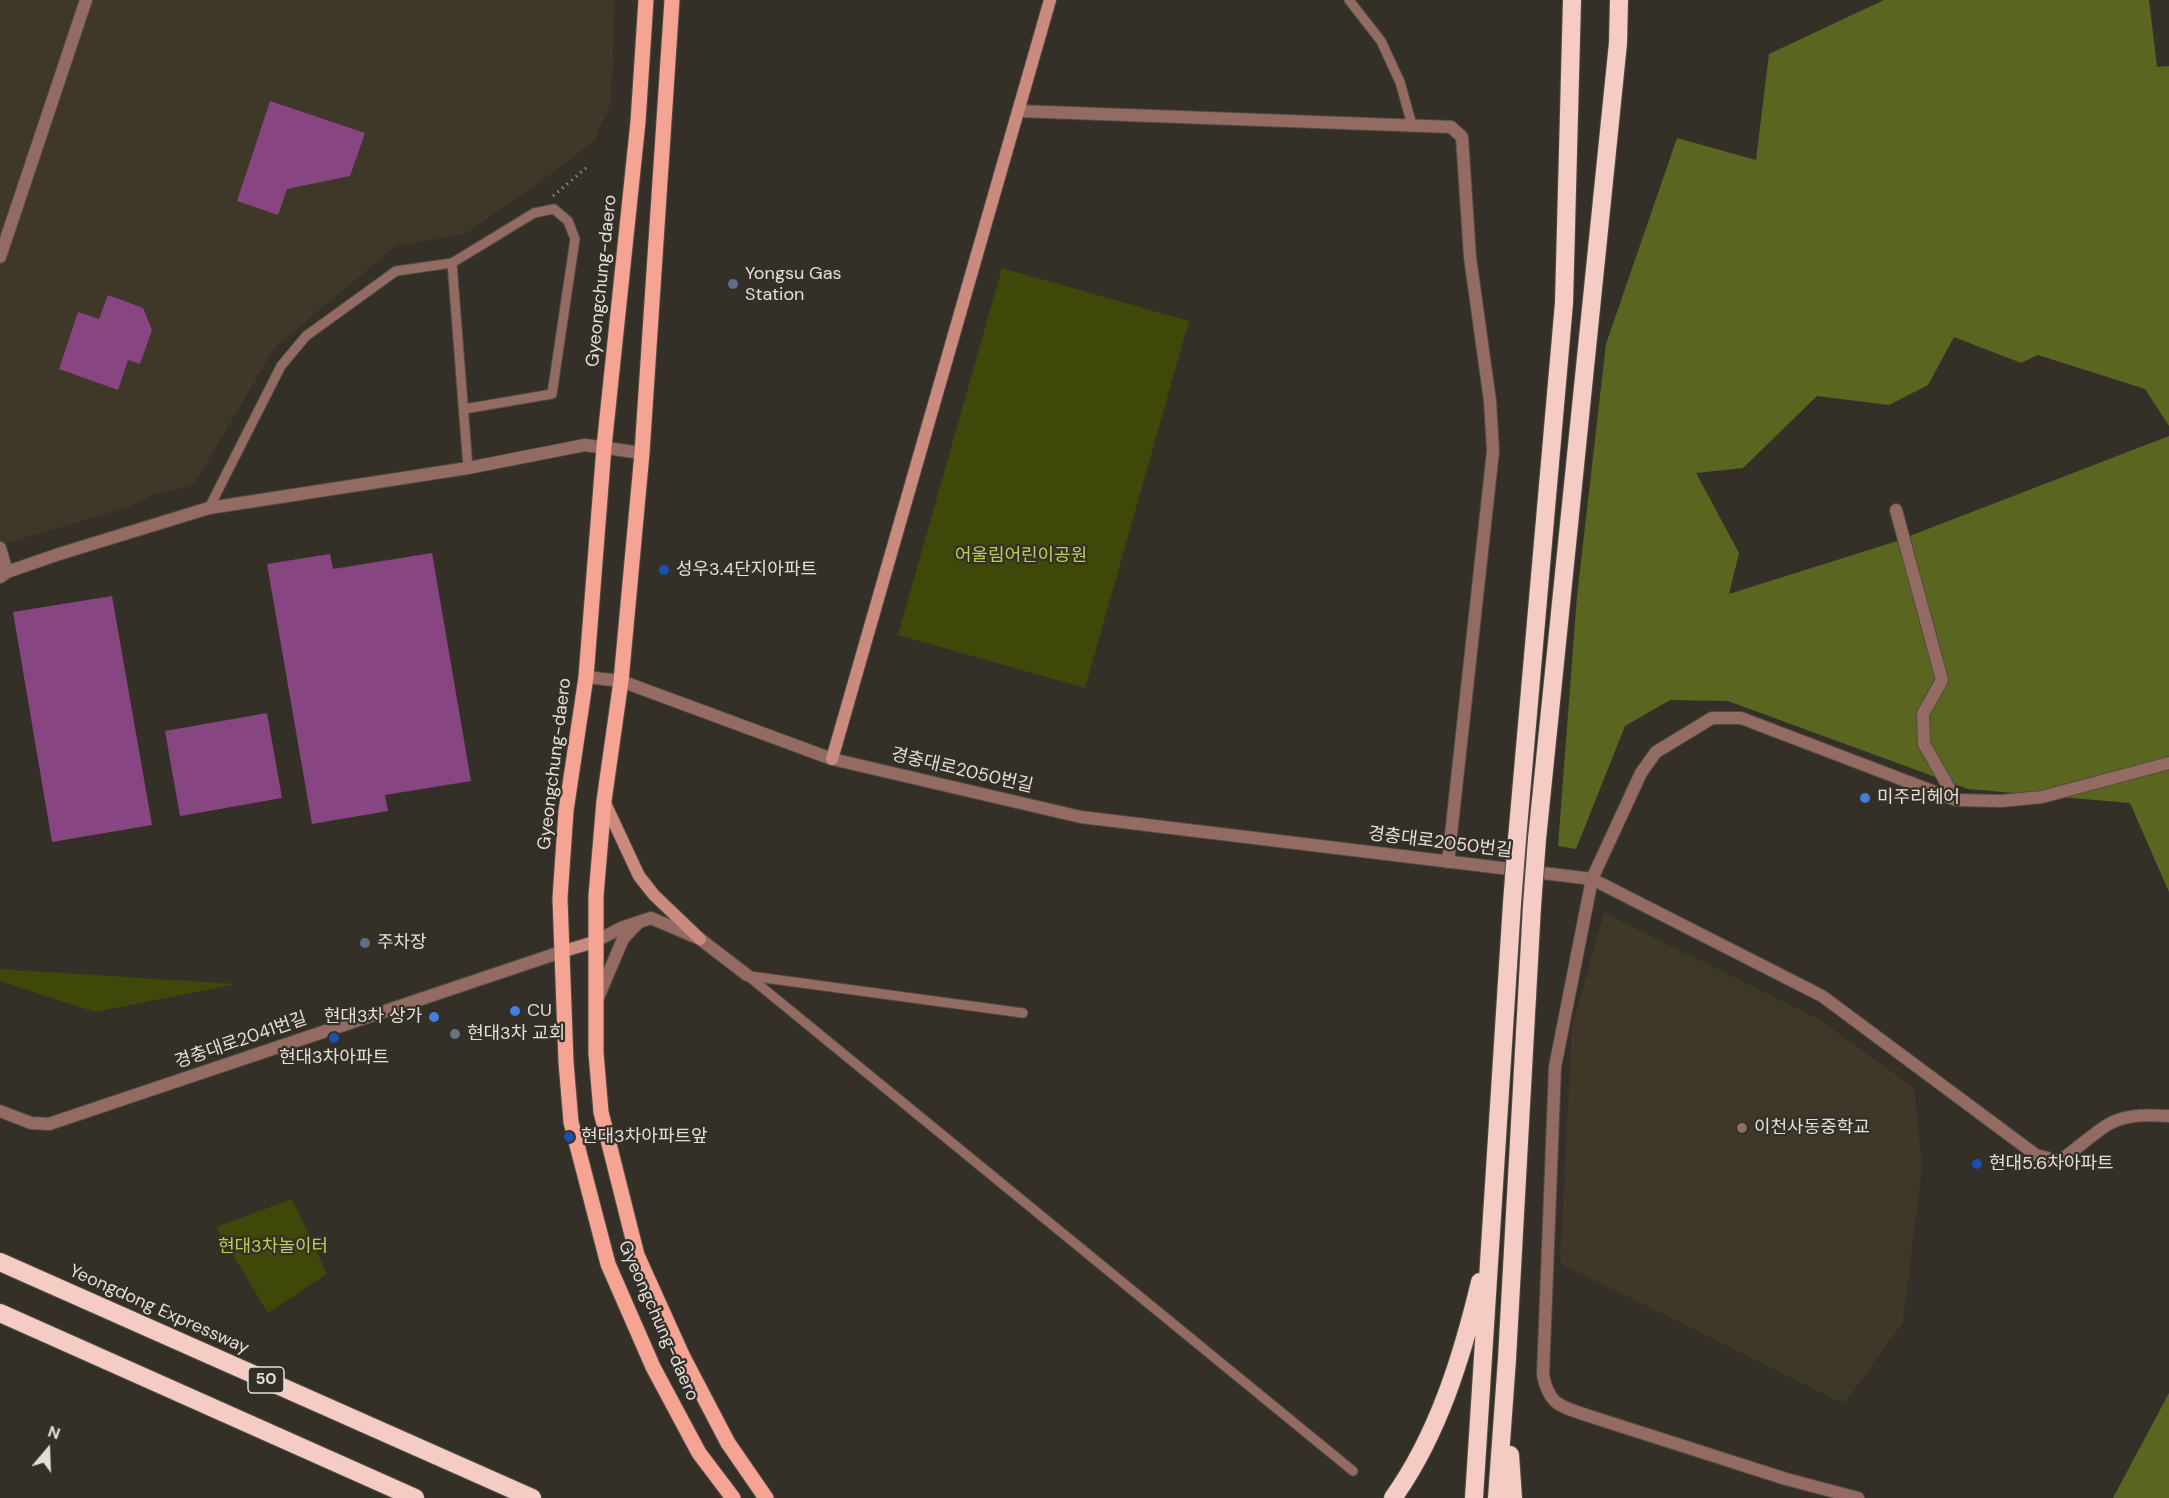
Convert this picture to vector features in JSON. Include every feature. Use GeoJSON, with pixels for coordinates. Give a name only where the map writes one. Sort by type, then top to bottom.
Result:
{"type":"FeatureCollection","features":[{"type":"Feature","properties":{"kind":"highway"},"geometry":{"type":"LineString","coordinates":[[1474,1498],[1512,903],[1564,303],[1572,0]]}},
{"type":"Feature","properties":{"kind":"highway"},"geometry":{"type":"LineString","coordinates":[[1497,1498],[1537,839],[1618,43],[1618,0]]}},
{"type":"Feature","properties":{"kind":"highway"},"geometry":{"type":"LineString","coordinates":[[1393,1498],[1406,1479],[1431,1428],[1457,1366],[1491,1234]]}},
{"type":"Feature","properties":{"kind":"highway","name":"Yeongdong Expressway"},"geometry":{"type":"LineString","coordinates":[[0,1262],[532,1498]]}},
{"type":"Feature","properties":{"kind":"highway"},"geometry":{"type":"LineString","coordinates":[[0,1313],[415,1498]]}},
{"type":"Feature","properties":{"kind":"highway"},"geometry":{"type":"LineString","coordinates":[[1507,1359],[1513,1498]]}},
{"type":"Feature","properties":{"kind":"main road","name":"Gyeongchung-daero"},"geometry":{"type":"LineString","coordinates":[[646,0],[638,122],[604,447],[586,677],[566,811],[560,898],[561,952],[571,1122],[608,1264],[653,1367],[699,1453],[733,1498]]}},
{"type":"Feature","properties":{"kind":"main road","name":"Gyeongchung-daero"},"geometry":{"type":"LineString","coordinates":[[672,0],[642,453],[621,681],[604,801],[594,942],[601,1112],[638,1255],[688,1367],[728,1443],[766,1498]]}},
{"type":"Feature","properties":{"kind":"street"},"geometry":{"type":"LineString","coordinates":[[0,257],[87,0]]}},
{"type":"Feature","properties":{"kind":"street"},"geometry":{"type":"LineString","coordinates":[[832,759],[1050,0]]}},
{"type":"Feature","properties":{"kind":"street"},"geometry":{"type":"LineString","coordinates":[[1018,111],[1451,127],[1462,137],[1470,257],[1490,401],[1493,451],[1448,862]]}},
{"type":"Feature","properties":{"kind":"street"},"geometry":{"type":"LineString","coordinates":[[0,548],[4,574],[209,508],[468,468],[585,445],[642,453]]}},
{"type":"Feature","properties":{"kind":"street"},"geometry":{"type":"LineString","coordinates":[[1896,510],[1942,680],[1923,714],[1924,744],[1956,800]]}},
{"type":"Feature","properties":{"kind":"street","name":"경충대로2050번길"},"geometry":{"type":"LineString","coordinates":[[586,677],[621,681],[832,759],[1081,817],[1592,879]]}},
{"type":"Feature","properties":{"kind":"street"},"geometry":{"type":"LineString","coordinates":[[1858,1498],[1786,1479],[1559,1406],[1546,1393],[1543,1375],[1555,1068],[1592,879],[1641,773],[1656,752],[1712,718],[1741,718],[1956,800],[2001,801],[2042,797],[2169,763]]}},
{"type":"Feature","properties":{"kind":"street"},"geometry":{"type":"LineString","coordinates":[[604,801],[639,876],[654,895],[700,939],[747,975]]}},
{"type":"Feature","properties":{"kind":"street"},"geometry":{"type":"LineString","coordinates":[[1592,879],[1822,996],[2036,1155],[2059,1161],[2079,1149],[2112,1122],[2145,1115],[2169,1116]]}},
{"type":"Feature","properties":{"kind":"street"},"geometry":{"type":"LineString","coordinates":[[561,952],[594,942],[651,918],[700,939]]}},
{"type":"Feature","properties":{"kind":"street"},"geometry":{"type":"LineString","coordinates":[[595,1004],[622,939],[640,921]]}},
{"type":"Feature","properties":{"kind":"street","name":"경충대로2041번길"},"geometry":{"type":"LineString","coordinates":[[0,1111],[31,1123],[49,1124],[561,952]]}},
{"type":"Feature","properties":{"kind":"lane"},"geometry":{"type":"LineString","coordinates":[[1349,0],[1381,41],[1400,82],[1412,125]]}},
{"type":"Feature","properties":{"kind":"lane"},"geometry":{"type":"LineString","coordinates":[[209,508],[280,366],[306,336],[396,271],[452,263],[534,213],[554,209],[568,221],[575,239],[552,394],[464,409]]}},
{"type":"Feature","properties":{"kind":"lane"},"geometry":{"type":"LineString","coordinates":[[452,263],[468,468]]}},
{"type":"Feature","properties":{"kind":"lane"},"geometry":{"type":"LineString","coordinates":[[747,975],[1023,1013]]}},
{"type":"Feature","properties":{"kind":"lane"},"geometry":{"type":"LineString","coordinates":[[747,975],[1353,1471]]}},
{"type":"Feature","properties":{"kind":"path"},"geometry":{"type":"LineString","coordinates":[[534,213],[586,168]]}},
{"type":"Feature","properties":{"kind":"shaded area"},"geometry":{"type":"Polygon","coordinates":[[[0,0],[615,0],[611,103],[594,141],[555,171],[465,234],[396,246],[275,347],[193,486],[154,494],[129,507],[0,545],[0,0]]]}},
{"type":"Feature","properties":{"kind":"shaded area","name":"이천사동중학교"},"geometry":{"type":"Polygon","coordinates":[[[1604,913],[1820,1020],[1914,1088],[1922,1167],[1903,1322],[1844,1404],[1560,1263],[1572,1027],[1604,913]]]}},
{"type":"Feature","properties":{"kind":"green space"},"geometry":{"type":"Polygon","coordinates":[[[1884,0],[2149,0],[2157,67],[2169,66],[2169,426],[2145,389],[2038,355],[2021,363],[1954,337],[1928,385],[1889,405],[1817,396],[1743,468],[1696,473],[1739,553],[1729,594],[1894,542],[2169,436],[2169,892],[2130,803],[1968,789],[1728,701],[1670,700],[1625,726],[1576,849],[1558,846],[1577,596],[1606,344],[1677,138],[1756,160],[1769,54],[1884,0]]]}},
{"type":"Feature","properties":{"kind":"green space","name":"어울림어린이공원"},"geometry":{"type":"Polygon","coordinates":[[[1002,268],[1189,321],[1085,688],[898,635],[1002,268]]]}},
{"type":"Feature","properties":{"kind":"green space"},"geometry":{"type":"Polygon","coordinates":[[[0,969],[236,984],[95,1012],[0,981],[0,969]]]}},
{"type":"Feature","properties":{"kind":"green space","name":"현대3차놀이터"},"geometry":{"type":"Polygon","coordinates":[[[292,1199],[327,1274],[268,1313],[216,1227],[292,1199]]]}},
{"type":"Feature","properties":{"kind":"green space"},"geometry":{"type":"Polygon","coordinates":[[[2169,1393],[2169,1498],[2113,1498],[2169,1393]]]}},
{"type":"Feature","properties":{"kind":"building"},"geometry":{"type":"Polygon","coordinates":[[[270,101],[365,133],[350,176],[287,189],[278,215],[237,201],[270,101]]]}},
{"type":"Feature","properties":{"kind":"building"},"geometry":{"type":"Polygon","coordinates":[[[108,295],[143,308],[152,330],[140,364],[128,360],[118,390],[59,369],[78,312],[99,319],[108,295]]]}},
{"type":"Feature","properties":{"kind":"building"},"geometry":{"type":"Polygon","coordinates":[[[432,553],[471,781],[385,795],[388,811],[312,824],[267,564],[330,554],[333,569],[432,553]]]}},
{"type":"Feature","properties":{"kind":"building"},"geometry":{"type":"Polygon","coordinates":[[[112,596],[152,825],[52,842],[13,612],[112,596]]]}},
{"type":"Feature","properties":{"kind":"building"},"geometry":{"type":"Polygon","coordinates":[[[267,713],[282,798],[180,816],[165,731],[267,713]]]}},
{"type":"Feature","properties":{"kind":"place","name":"Yongsu Gas Station"},"geometry":{"type":"Point","coordinates":[733,284]}},
{"type":"Feature","properties":{"kind":"place","name":"성우3.4단지아파트"},"geometry":{"type":"Point","coordinates":[664,570]}},
{"type":"Feature","properties":{"kind":"place","name":"미주리헤어"},"geometry":{"type":"Point","coordinates":[1865,798]}},
{"type":"Feature","properties":{"kind":"place","name":"주차장"},"geometry":{"type":"Point","coordinates":[365,943]}},
{"type":"Feature","properties":{"kind":"place","name":"CU"},"geometry":{"type":"Point","coordinates":[515,1011]}},
{"type":"Feature","properties":{"kind":"place","name":"현대3차 상가"},"geometry":{"type":"Point","coordinates":[434,1017]}},
{"type":"Feature","properties":{"kind":"place","name":"현대3차 교회"},"geometry":{"type":"Point","coordinates":[455,1034]}},
{"type":"Feature","properties":{"kind":"place","name":"현대3차아파트"},"geometry":{"type":"Point","coordinates":[334,1038]}},
{"type":"Feature","properties":{"kind":"place","name":"이천사동중학교"},"geometry":{"type":"Point","coordinates":[1742,1128]}},
{"type":"Feature","properties":{"kind":"place","name":"현대3차아파트앞"},"geometry":{"type":"Point","coordinates":[569,1137]}},
{"type":"Feature","properties":{"kind":"place","name":"현대5.6차아파트"},"geometry":{"type":"Point","coordinates":[1977,1164]}}]}
